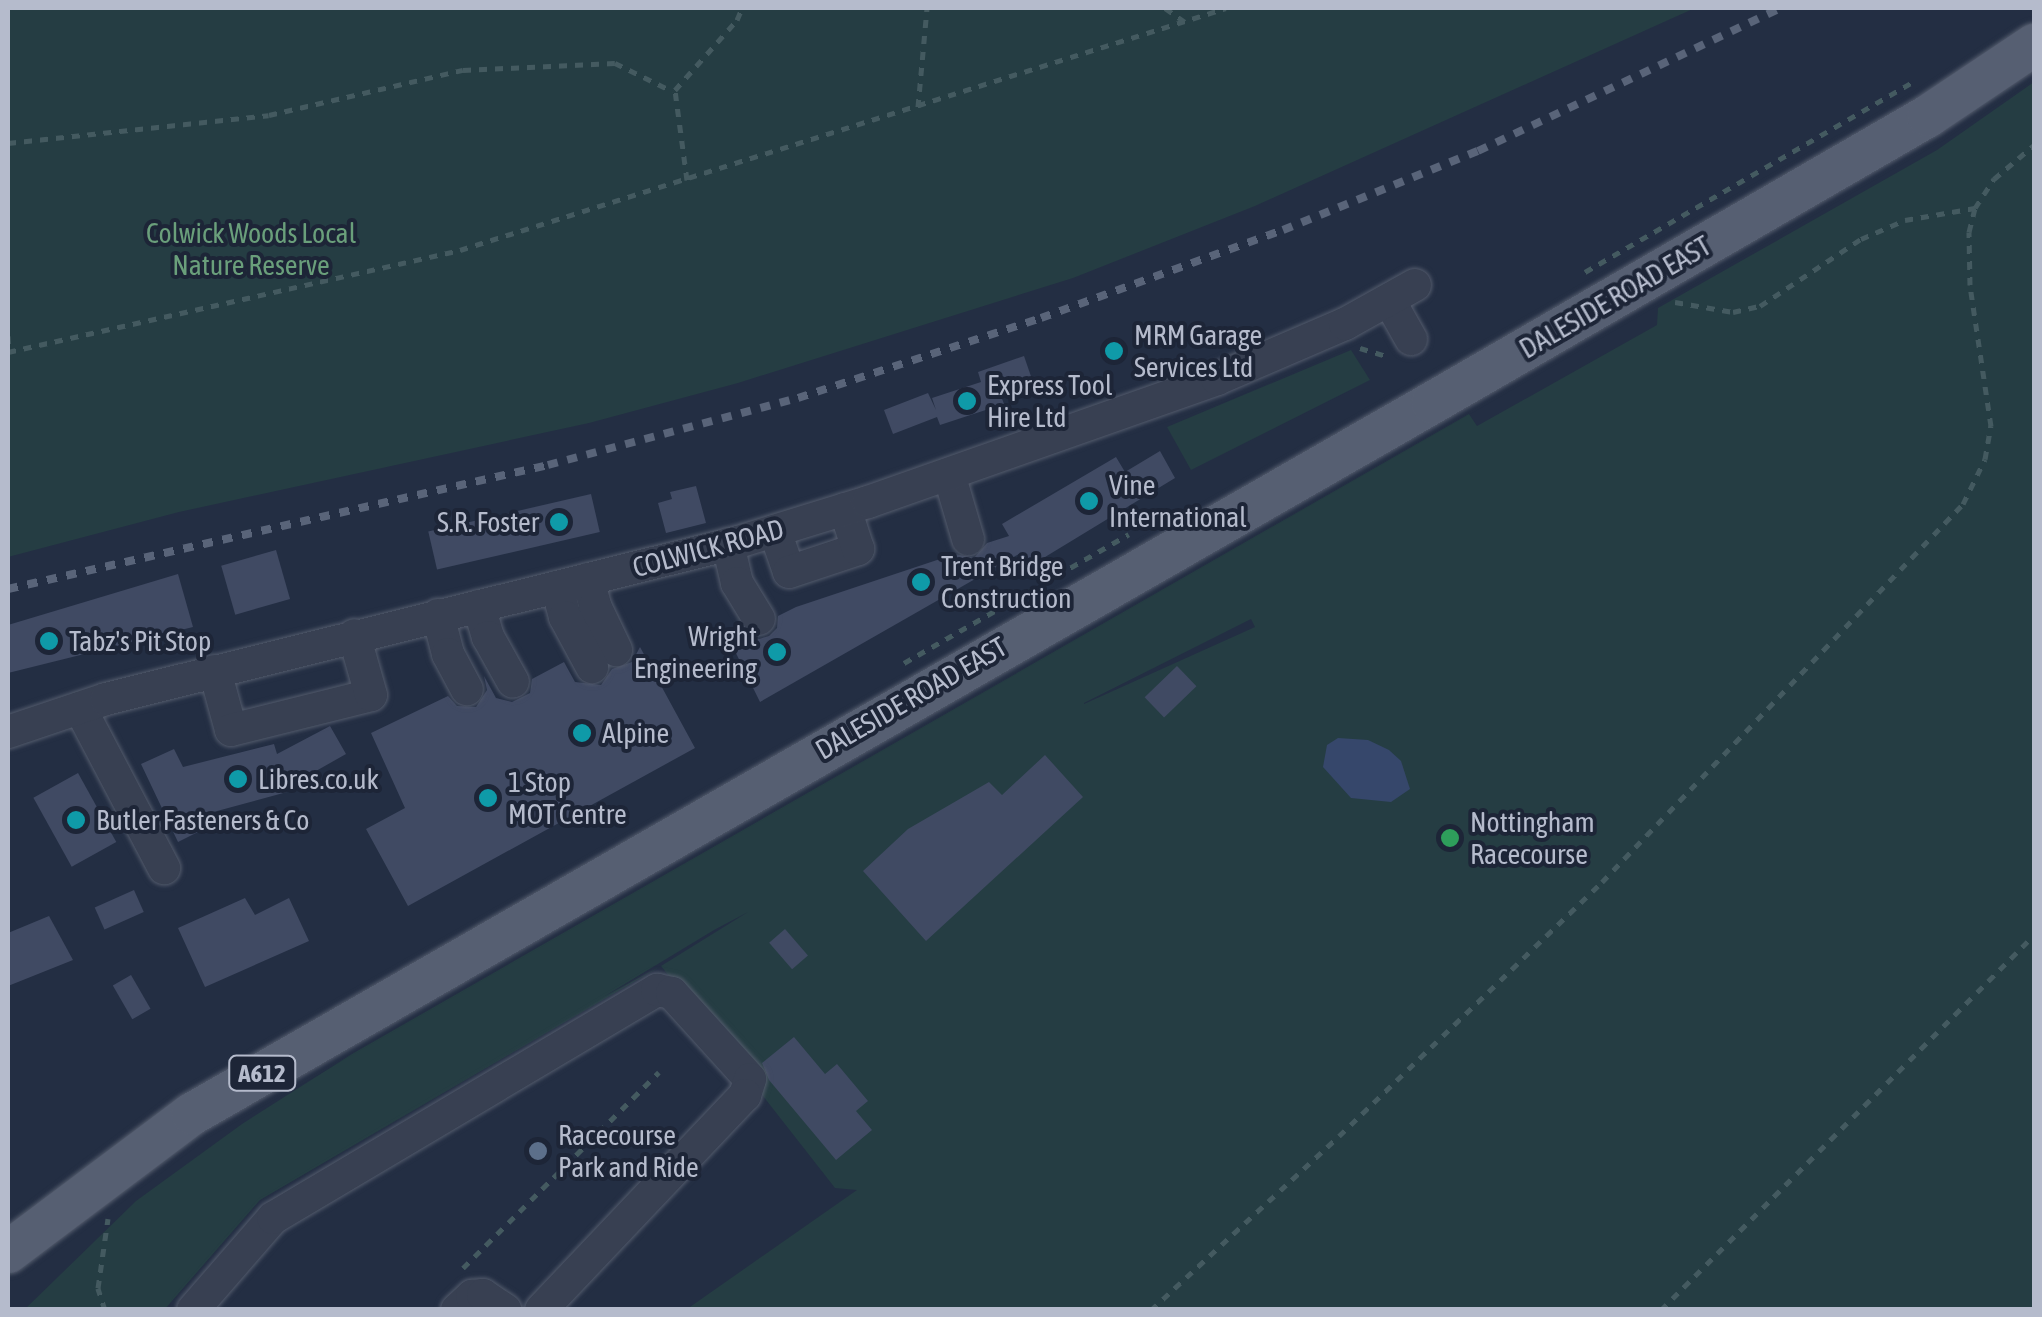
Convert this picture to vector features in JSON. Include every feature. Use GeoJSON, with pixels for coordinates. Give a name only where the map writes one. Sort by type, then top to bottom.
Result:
{"type":"FeatureCollection","features":[{"type":"Feature","properties":{"kind":"main road","name":"DALESIDE ROAD EAST"},"geometry":{"type":"LineString","coordinates":[[8,1252],[192,1114],[1928,116],[2034,45]]}},
{"type":"Feature","properties":{"kind":"street","name":"COLWICK ROAD"},"geometry":{"type":"LineString","coordinates":[[8,732],[215,671],[728,544],[846,509],[1217,379],[1345,324],[1402,293],[1411,339]]}},
{"type":"Feature","properties":{"kind":"street"},"geometry":{"type":"LineString","coordinates":[[949,474],[968,540]]}},
{"type":"Feature","properties":{"kind":"street"},"geometry":{"type":"LineString","coordinates":[[728,544],[737,583],[759,619]]}},
{"type":"Feature","properties":{"kind":"street"},"geometry":{"type":"LineString","coordinates":[[573,583],[595,606],[604,658]]}},
{"type":"Feature","properties":{"kind":"street"},"geometry":{"type":"LineString","coordinates":[[479,606],[488,636],[513,682]]}},
{"type":"Feature","properties":{"kind":"street"},"geometry":{"type":"LineString","coordinates":[[438,615],[448,654],[466,689]]}},
{"type":"Feature","properties":{"kind":"street"},"geometry":{"type":"LineString","coordinates":[[215,671],[230,730],[370,695],[354,635]]}},
{"type":"Feature","properties":{"kind":"street"},"geometry":{"type":"LineString","coordinates":[[80,708],[164,868]]}},
{"type":"Feature","properties":{"kind":"street"},"geometry":{"type":"LineString","coordinates":[[193,1310],[273,1218],[658,990],[672,994],[750,1079],[745,1095],[541,1310]]}},
{"type":"Feature","properties":{"kind":"street"},"geometry":{"type":"LineString","coordinates":[[458,1310],[472,1296],[483,1295],[505,1310]]}},
{"type":"Feature","properties":{"kind":"path"},"geometry":{"type":"LineString","coordinates":[[687,180],[675,90],[737,20],[742,8]]}},
{"type":"Feature","properties":{"kind":"path"},"geometry":{"type":"LineString","coordinates":[[918,108],[926,8]]}},
{"type":"Feature","properties":{"kind":"path"},"geometry":{"type":"LineString","coordinates":[[1165,8],[1185,22]]}},
{"type":"Feature","properties":{"kind":"path"},"geometry":{"type":"LineString","coordinates":[[8,336],[8,352],[460,250],[1226,8]]}},
{"type":"Feature","properties":{"kind":"path"},"geometry":{"type":"LineString","coordinates":[[8,142],[270,115],[462,70],[615,63],[672,91]]}},
{"type":"Feature","properties":{"kind":"path"},"geometry":{"type":"LineString","coordinates":[[1150,1310],[1339,1136],[1602,882],[1962,504],[1985,459],[1991,426],[1970,284],[1969,232],[1975,208],[1994,179],[2034,145]]}},
{"type":"Feature","properties":{"kind":"path"},"geometry":{"type":"LineString","coordinates":[[1665,300],[1733,312],[1760,306],[1861,239],[1905,220],[1975,208]]}},
{"type":"Feature","properties":{"kind":"path"},"geometry":{"type":"LineString","coordinates":[[1661,1310],[2034,935]]}},
{"type":"Feature","properties":{"kind":"path"},"geometry":{"type":"LineString","coordinates":[[457,1274],[660,1072]]}},
{"type":"Feature","properties":{"kind":"path"},"geometry":{"type":"LineString","coordinates":[[104,1310],[98,1288],[110,1206]]}},
{"type":"Feature","properties":{"kind":"green space","name":"Colwick Woods Local Nature Reserve"},"geometry":{"type":"Polygon","coordinates":[[[8,8],[1695,8],[1255,206],[1073,278],[738,383],[589,423],[179,512],[8,557],[8,8]]]}},
{"type":"Feature","properties":{"kind":"green space","name":"Nottingham Racecourse"},"geometry":{"type":"Polygon","coordinates":[[[2034,82],[2034,1309],[687,1309],[857,1190],[835,1188],[661,966],[260,1200],[165,1309],[24,1310],[136,1201],[242,1124],[352,1054],[1469,414],[1477,426],[1657,325],[1658,308],[1937,150],[2034,82]],[[1251,619],[1084,703],[1084,704],[1255,627],[1251,619]],[[748,912],[714,930],[605,996],[661,966],[748,912]]]}},
{"type":"Feature","properties":{"kind":"green space"},"geometry":{"type":"Polygon","coordinates":[[[1351,350],[1370,380],[1191,470],[1167,427],[1351,350]]]}},
{"type":"Feature","properties":{"kind":"water"},"geometry":{"type":"Polygon","coordinates":[[[1338,738],[1368,740],[1389,750],[1401,761],[1410,789],[1391,802],[1351,798],[1323,767],[1327,745],[1338,738]]]}},
{"type":"Feature","properties":{"kind":"building"},"geometry":{"type":"Polygon","coordinates":[[[1024,356],[1035,388],[1001,396],[1004,404],[940,425],[937,417],[893,434],[884,410],[928,393],[936,410],[932,398],[981,382],[978,372],[1024,356]]]}},
{"type":"Feature","properties":{"kind":"building"},"geometry":{"type":"Polygon","coordinates":[[[1160,451],[1175,478],[1027,568],[1019,554],[760,702],[730,641],[745,633],[759,639],[769,636],[777,628],[778,616],[796,607],[955,554],[974,558],[987,543],[1009,536],[1002,524],[1116,457],[1125,472],[1160,451]]]}},
{"type":"Feature","properties":{"kind":"building"},"geometry":{"type":"Polygon","coordinates":[[[696,486],[706,523],[666,533],[658,503],[672,499],[670,492],[696,486]]]}},
{"type":"Feature","properties":{"kind":"building"},"geometry":{"type":"Polygon","coordinates":[[[591,494],[600,532],[437,570],[428,532],[591,494]]]}},
{"type":"Feature","properties":{"kind":"building"},"geometry":{"type":"Polygon","coordinates":[[[276,550],[290,599],[235,615],[221,566],[276,550]]]}},
{"type":"Feature","properties":{"kind":"building"},"geometry":{"type":"Polygon","coordinates":[[[178,574],[193,627],[8,673],[8,625],[178,574]]]}},
{"type":"Feature","properties":{"kind":"building"},"geometry":{"type":"Polygon","coordinates":[[[640,647],[695,748],[408,906],[366,829],[405,808],[371,733],[448,696],[457,706],[476,707],[487,690],[484,676],[496,698],[512,702],[530,693],[532,679],[564,662],[575,682],[601,685],[612,669],[632,662],[640,647]]]}},
{"type":"Feature","properties":{"kind":"building"},"geometry":{"type":"Polygon","coordinates":[[[1177,666],[1196,686],[1164,717],[1145,697],[1177,666]]]}},
{"type":"Feature","properties":{"kind":"building"},"geometry":{"type":"Polygon","coordinates":[[[330,726],[346,754],[286,788],[287,792],[206,814],[212,825],[178,842],[141,764],[174,749],[183,767],[274,744],[277,754],[330,726]]]}},
{"type":"Feature","properties":{"kind":"building"},"geometry":{"type":"Polygon","coordinates":[[[1045,755],[1083,797],[926,941],[863,871],[908,829],[989,782],[1002,795],[1045,755]]]}},
{"type":"Feature","properties":{"kind":"building","name":"Butler Fasteners & Co"},"geometry":{"type":"Polygon","coordinates":[[[78,773],[116,842],[72,867],[33,798],[78,773]]]}},
{"type":"Feature","properties":{"kind":"building"},"geometry":{"type":"Polygon","coordinates":[[[134,890],[144,912],[104,929],[95,907],[134,890]]]}},
{"type":"Feature","properties":{"kind":"building"},"geometry":{"type":"Polygon","coordinates":[[[245,898],[255,915],[289,898],[309,941],[205,987],[178,928],[245,898]]]}},
{"type":"Feature","properties":{"kind":"building"},"geometry":{"type":"Polygon","coordinates":[[[49,916],[73,960],[8,986],[8,933],[49,916]]]}},
{"type":"Feature","properties":{"kind":"building"},"geometry":{"type":"Polygon","coordinates":[[[785,929],[808,955],[792,969],[769,943],[785,929]]]}},
{"type":"Feature","properties":{"kind":"building"},"geometry":{"type":"Polygon","coordinates":[[[131,975],[150,1009],[132,1019],[113,986],[131,975]]]}},
{"type":"Feature","properties":{"kind":"building"},"geometry":{"type":"Polygon","coordinates":[[[794,1037],[825,1074],[837,1064],[868,1101],[856,1111],[872,1130],[836,1160],[769,1080],[762,1063],[794,1037]]]}},
{"type":"Feature","properties":{"kind":"railway"},"geometry":{"type":"LineString","coordinates":[[8,589],[548,465],[798,398],[1041,318],[1283,230],[1478,151],[1781,8]]}},
{"type":"Feature","properties":{"kind":"place","name":"MRM Garage Services Ltd"},"geometry":{"type":"Point","coordinates":[1114,351]}},
{"type":"Feature","properties":{"kind":"place","name":"Express Tool Hire Ltd"},"geometry":{"type":"Point","coordinates":[967,401]}},
{"type":"Feature","properties":{"kind":"place","name":"Vine International"},"geometry":{"type":"Point","coordinates":[1089,501]}},
{"type":"Feature","properties":{"kind":"place","name":"S.R. Foster"},"geometry":{"type":"Point","coordinates":[559,522]}},
{"type":"Feature","properties":{"kind":"place","name":"Trent Bridge Construction"},"geometry":{"type":"Point","coordinates":[921,582]}},
{"type":"Feature","properties":{"kind":"place","name":"Tabz's Pit Stop"},"geometry":{"type":"Point","coordinates":[49,641]}},
{"type":"Feature","properties":{"kind":"place","name":"Wright Engineering"},"geometry":{"type":"Point","coordinates":[777,652]}},
{"type":"Feature","properties":{"kind":"place","name":"Alpine"},"geometry":{"type":"Point","coordinates":[582,733]}},
{"type":"Feature","properties":{"kind":"place","name":"Libres.co.uk"},"geometry":{"type":"Point","coordinates":[238,779]}},
{"type":"Feature","properties":{"kind":"place","name":"1 Stop MOT Centre"},"geometry":{"type":"Point","coordinates":[488,798]}},
{"type":"Feature","properties":{"kind":"place","name":"Butler Fasteners & Co"},"geometry":{"type":"Point","coordinates":[76,820]}},
{"type":"Feature","properties":{"kind":"place","name":"Nottingham Racecourse"},"geometry":{"type":"Point","coordinates":[1450,838]}},
{"type":"Feature","properties":{"kind":"place","name":"Racecourse Park and Ride"},"geometry":{"type":"Point","coordinates":[538,1151]}}]}
